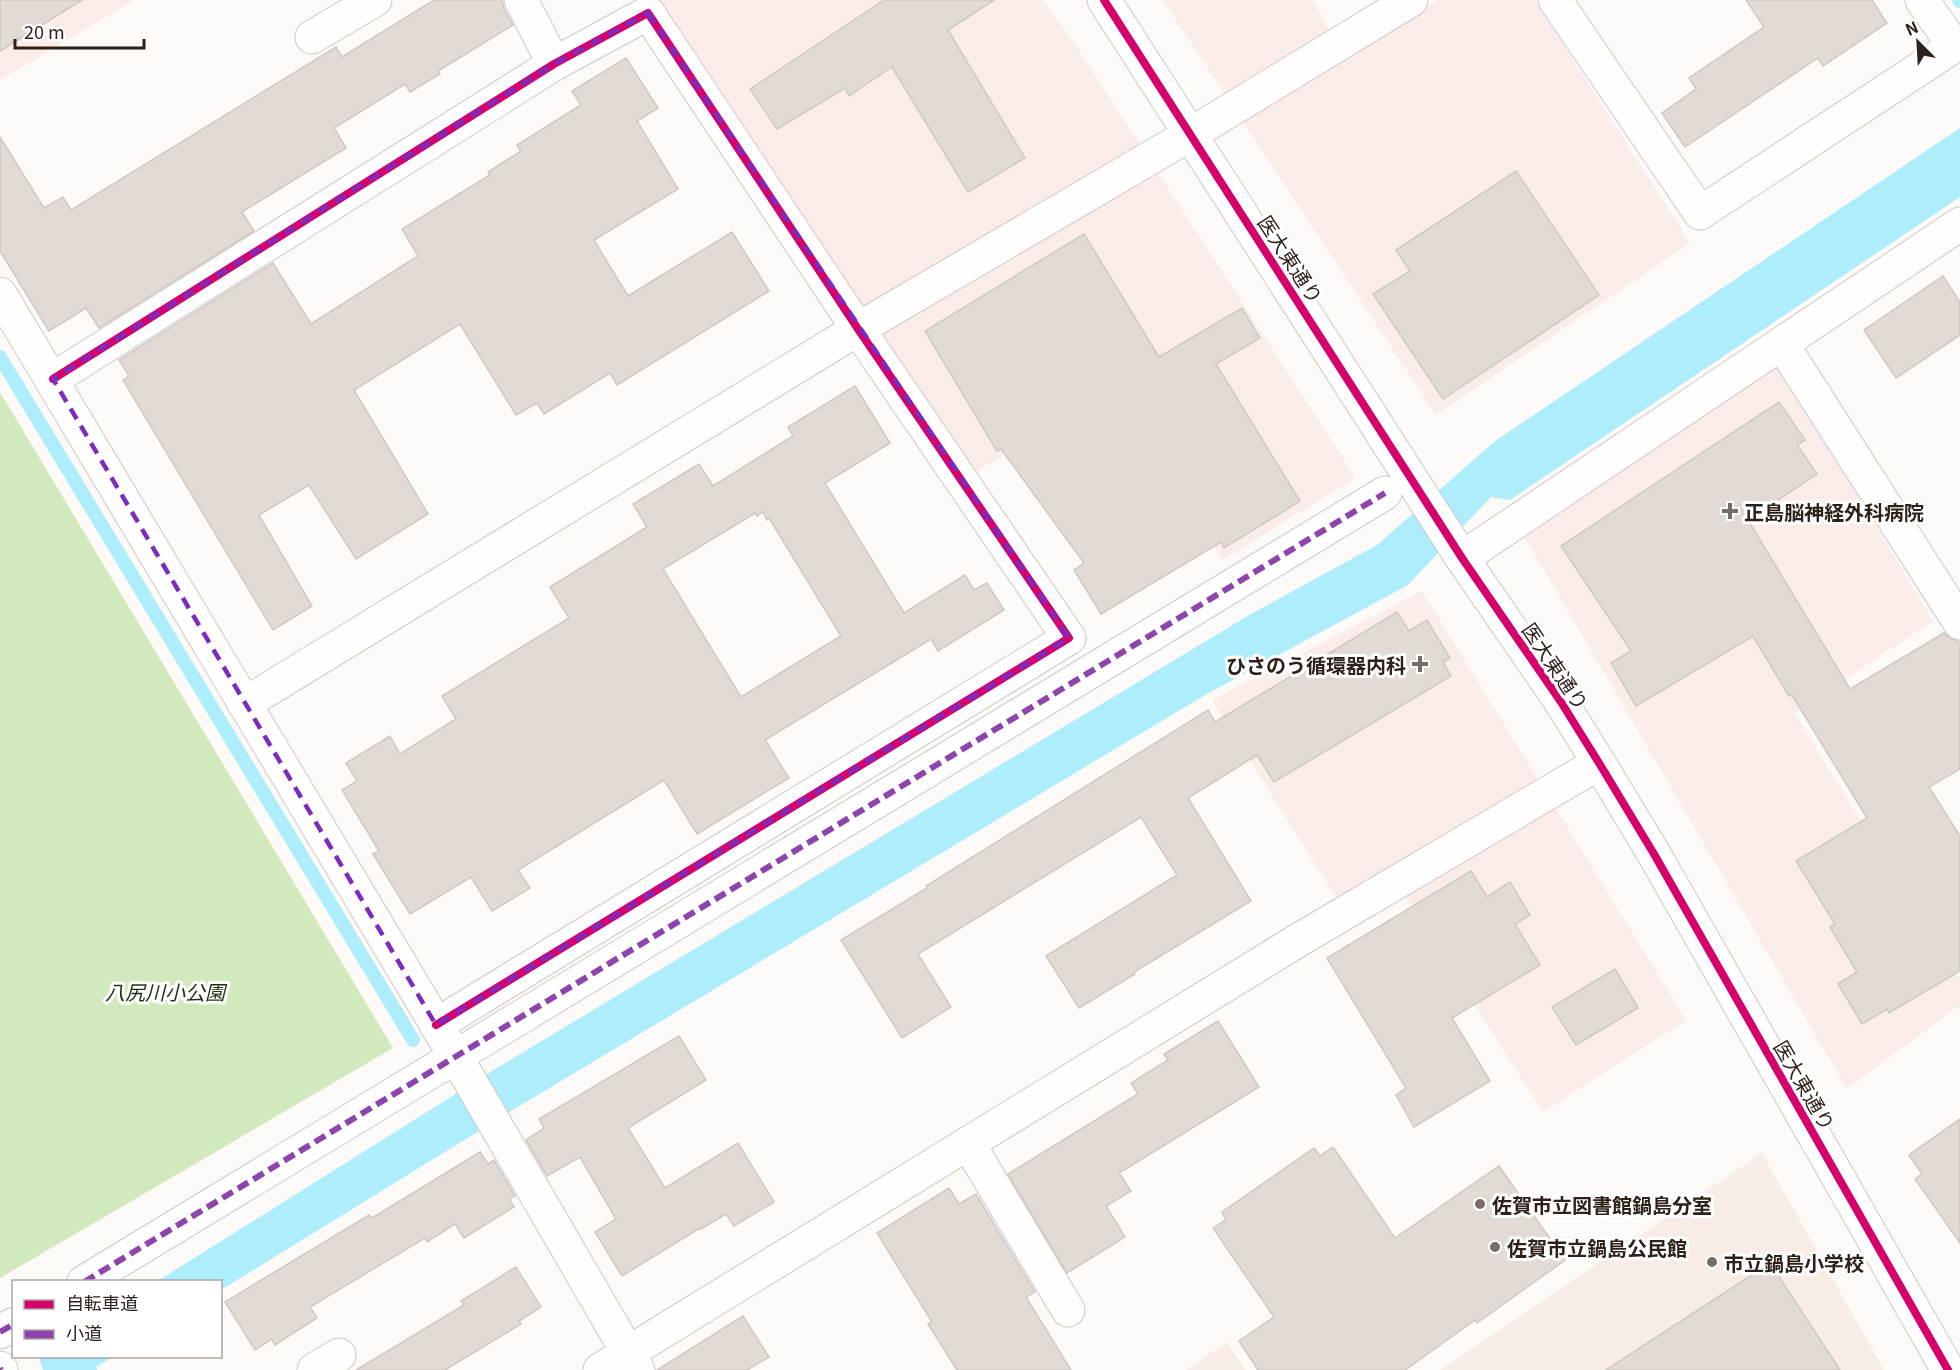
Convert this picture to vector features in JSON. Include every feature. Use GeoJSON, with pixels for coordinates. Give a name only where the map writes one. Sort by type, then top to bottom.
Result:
{"type":"FeatureCollection","features":[{"type":"Feature","properties":{"kind":"street"},"geometry":{"type":"LineString","coordinates":[[312,37],[375,0]]}},
{"type":"Feature","properties":{"kind":"street"},"geometry":{"type":"LineString","coordinates":[[521,0],[554,64]]}},
{"type":"Feature","properties":{"kind":"street","name":"医大東通り"},"geometry":{"type":"LineString","coordinates":[[1104,0],[1420,492],[1561,702],[1599,763],[1660,865],[1948,1370]]}},
{"type":"Feature","properties":{"kind":"street"},"geometry":{"type":"LineString","coordinates":[[244,705],[858,328],[1191,134],[1411,0]]}},
{"type":"Feature","properties":{"kind":"street"},"geometry":{"type":"LineString","coordinates":[[1555,0],[1700,213],[1954,46],[1922,0]]}},
{"type":"Feature","properties":{"kind":"street"},"geometry":{"type":"LineString","coordinates":[[53,380],[554,64],[648,13],[858,328],[1069,638],[436,1025]]}},
{"type":"Feature","properties":{"kind":"street"},"geometry":{"type":"LineString","coordinates":[[1460,553],[1782,344],[1960,224]]}},
{"type":"Feature","properties":{"kind":"street"},"geometry":{"type":"LineString","coordinates":[[0,294],[499,1130],[633,1361]]}},
{"type":"Feature","properties":{"kind":"street"},"geometry":{"type":"LineString","coordinates":[[1782,344],[1960,623]]}},
{"type":"Feature","properties":{"kind":"street"},"geometry":{"type":"LineString","coordinates":[[86,1280],[460,1065],[1385,493]]}},
{"type":"Feature","properties":{"kind":"street"},"geometry":{"type":"LineString","coordinates":[[600,1370],[633,1361],[968,1143],[1298,941],[1599,763]]}},
{"type":"Feature","properties":{"kind":"street"},"geometry":{"type":"LineString","coordinates":[[968,1143],[1068,1310]]}},
{"type":"Feature","properties":{"kind":"highlighted area"},"geometry":{"type":"Polygon","coordinates":[[[648,13],[1069,638],[436,1025],[53,379],[554,64],[648,13]]]}},
{"type":"Feature","properties":{"kind":"shaded area"},"geometry":{"type":"Polygon","coordinates":[[[0,0],[134,0],[0,80],[0,0]]]}},
{"type":"Feature","properties":{"kind":"shaded area"},"geometry":{"type":"Polygon","coordinates":[[[656,0],[1043,0],[1074,43],[1356,478],[1222,560],[1136,421],[1061,421],[972,474],[656,0]]]}},
{"type":"Feature","properties":{"kind":"shaded area"},"geometry":{"type":"Polygon","coordinates":[[[1163,0],[1312,0],[1346,57],[1438,0],[1535,0],[1690,243],[1436,415],[1163,0]]]}},
{"type":"Feature","properties":{"kind":"shaded area"},"geometry":{"type":"Polygon","coordinates":[[[1763,337],[1933,621],[1794,713],[1960,980],[1960,1005],[1847,1089],[1508,508],[1763,337]]]}},
{"type":"Feature","properties":{"kind":"shaded area"},"geometry":{"type":"Polygon","coordinates":[[[1422,591],[1686,1020],[1543,1112],[1391,874],[1340,904],[1212,700],[1422,591]]]}},
{"type":"Feature","properties":{"kind":"shaded area","name":"市立鍋島小学校"},"geometry":{"type":"Polygon","coordinates":[[[1762,1153],[1884,1370],[1440,1370],[1762,1153]]]}},
{"type":"Feature","properties":{"kind":"shaded area"},"geometry":{"type":"Polygon","coordinates":[[[1227,1342],[1245,1370],[1186,1370],[1227,1342]]]}},
{"type":"Feature","properties":{"kind":"green space","name":"八尻川小公園"},"geometry":{"type":"Polygon","coordinates":[[[0,392],[393,1048],[0,1278],[0,392]]]}},
{"type":"Feature","properties":{"kind":"water"},"geometry":{"type":"Polygon","coordinates":[[[1960,128],[1960,197],[1510,500],[1491,497],[1408,585],[1207,694],[516,1108],[222,1289],[222,1280],[159,1280],[505,1063],[1251,614],[1377,545],[1495,441],[1960,128]]]}},
{"type":"Feature","properties":{"kind":"water"},"geometry":{"type":"Polygon","coordinates":[[[40,1358],[111,1358],[96,1367],[97,1370],[43,1370],[40,1358]]]}},
{"type":"Feature","properties":{"kind":"building"},"geometry":{"type":"Polygon","coordinates":[[[0,0],[82,0],[0,51],[0,0]]]}},
{"type":"Feature","properties":{"kind":"building"},"geometry":{"type":"Polygon","coordinates":[[[434,0],[502,0],[513,25],[438,71],[440,74],[410,92],[405,84],[334,128],[346,148],[242,212],[254,231],[99,328],[86,308],[49,331],[0,251],[0,137],[44,208],[63,197],[71,210],[336,47],[342,57],[434,0]]]}},
{"type":"Feature","properties":{"kind":"building"},"geometry":{"type":"Polygon","coordinates":[[[884,0],[994,0],[948,30],[1025,158],[968,192],[892,67],[849,96],[845,88],[777,129],[750,89],[884,0]]]}},
{"type":"Feature","properties":{"kind":"building"},"geometry":{"type":"Polygon","coordinates":[[[1746,0],[1872,0],[1887,23],[1823,66],[1818,58],[1685,147],[1662,113],[1696,89],[1689,78],[1764,27],[1746,0]]]}},
{"type":"Feature","properties":{"kind":"building"},"geometry":{"type":"Polygon","coordinates":[[[626,58],[658,108],[637,121],[678,189],[594,240],[628,296],[732,232],[769,291],[617,385],[610,373],[544,414],[537,403],[516,415],[460,324],[354,390],[428,514],[356,559],[309,485],[259,515],[312,606],[273,630],[123,380],[129,376],[119,360],[273,263],[311,324],[418,256],[402,229],[490,175],[488,172],[521,151],[517,145],[581,105],[572,91],[626,58]]]}},
{"type":"Feature","properties":{"kind":"building"},"geometry":{"type":"Polygon","coordinates":[[[1516,171],[1599,295],[1443,399],[1373,294],[1410,271],[1396,250],[1516,171]]]}},
{"type":"Feature","properties":{"kind":"building"},"geometry":{"type":"Polygon","coordinates":[[[1084,234],[1159,357],[1242,308],[1260,338],[1216,364],[1300,501],[1224,548],[1221,542],[1101,614],[1074,570],[1084,563],[1001,449],[997,451],[925,331],[1084,234]]]}},
{"type":"Feature","properties":{"kind":"building"},"geometry":{"type":"Polygon","coordinates":[[[1943,276],[1960,302],[1960,335],[1896,378],[1864,330],[1943,276]]]}},
{"type":"Feature","properties":{"kind":"building"},"geometry":{"type":"Polygon","coordinates":[[[855,386],[890,443],[825,483],[904,613],[965,575],[974,590],[987,583],[1004,610],[938,651],[931,639],[765,740],[789,778],[697,834],[664,780],[518,870],[530,888],[492,911],[471,877],[410,914],[373,854],[379,851],[342,790],[357,781],[346,763],[390,736],[400,754],[456,719],[442,696],[569,618],[550,587],[647,527],[633,504],[699,464],[713,486],[793,436],[788,427],[855,386]],[[763,512],[757,516],[755,513],[663,569],[741,697],[841,636],[769,518],[767,520],[763,512]]]}},
{"type":"Feature","properties":{"kind":"building"},"geometry":{"type":"Polygon","coordinates":[[[1779,402],[1805,440],[1797,445],[1817,474],[1748,520],[1850,689],[1944,633],[1960,642],[1960,769],[1929,787],[1960,836],[1960,971],[1889,1013],[1887,1009],[1862,1024],[1838,984],[1857,972],[1830,927],[1835,924],[1796,861],[1867,818],[1792,695],[1789,696],[1753,636],[1636,706],[1611,663],[1631,651],[1561,546],[1779,402]]]}},
{"type":"Feature","properties":{"kind":"building"},"geometry":{"type":"Polygon","coordinates":[[[1397,612],[1409,631],[1427,620],[1450,658],[1443,662],[1451,676],[1274,782],[1257,755],[1188,798],[1251,901],[1079,1008],[1046,956],[1177,875],[1141,817],[918,954],[951,1007],[902,1038],[841,940],[1208,710],[1215,722],[1397,612]]]}},
{"type":"Feature","properties":{"kind":"building"},"geometry":{"type":"Polygon","coordinates":[[[1471,871],[1487,897],[1510,882],[1530,915],[1515,924],[1540,965],[1452,1018],[1490,1081],[1414,1127],[1396,1095],[1406,1088],[1327,958],[1471,871]]]}},
{"type":"Feature","properties":{"kind":"building"},"geometry":{"type":"Polygon","coordinates":[[[1615,969],[1638,1008],[1576,1045],[1552,1007],[1615,969]]]}},
{"type":"Feature","properties":{"kind":"building"},"geometry":{"type":"Polygon","coordinates":[[[1218,1021],[1259,1087],[1119,1173],[1131,1191],[1106,1206],[1125,1237],[1067,1273],[1008,1174],[1138,1094],[1131,1083],[1168,1060],[1164,1054],[1218,1021]]]}},
{"type":"Feature","properties":{"kind":"building"},"geometry":{"type":"Polygon","coordinates":[[[679,1036],[706,1080],[628,1128],[665,1188],[738,1143],[774,1202],[734,1226],[726,1214],[622,1276],[595,1232],[616,1219],[580,1157],[547,1176],[526,1140],[544,1128],[539,1119],[679,1036]]]}},
{"type":"Feature","properties":{"kind":"building"},"geometry":{"type":"Polygon","coordinates":[[[1960,1119],[1960,1243],[1915,1179],[1922,1174],[1909,1155],[1960,1119]]]}},
{"type":"Feature","properties":{"kind":"building"},"geometry":{"type":"Polygon","coordinates":[[[1333,1147],[1395,1238],[1499,1166],[1565,1260],[1477,1323],[1475,1320],[1405,1370],[1258,1370],[1239,1341],[1274,1317],[1213,1228],[1226,1220],[1222,1212],[1314,1148],[1320,1156],[1333,1147]]]}},
{"type":"Feature","properties":{"kind":"building"},"geometry":{"type":"Polygon","coordinates":[[[480,1152],[488,1164],[494,1160],[515,1196],[509,1199],[514,1207],[464,1238],[455,1224],[427,1242],[425,1238],[310,1307],[317,1318],[275,1345],[272,1339],[255,1350],[225,1302],[369,1215],[372,1218],[480,1152]]]}},
{"type":"Feature","properties":{"kind":"building"},"geometry":{"type":"Polygon","coordinates":[[[949,1188],[959,1204],[976,1194],[1035,1292],[1026,1297],[1071,1370],[957,1370],[928,1324],[932,1322],[877,1233],[949,1188]]]}},
{"type":"Feature","properties":{"kind":"building"},"geometry":{"type":"Polygon","coordinates":[[[1770,1263],[1840,1370],[1606,1370],[1770,1263]]]}},
{"type":"Feature","properties":{"kind":"building"},"geometry":{"type":"Polygon","coordinates":[[[516,1267],[541,1307],[519,1321],[521,1324],[445,1370],[356,1370],[464,1305],[461,1301],[516,1267]]]}},
{"type":"Feature","properties":{"kind":"building"},"geometry":{"type":"Polygon","coordinates":[[[743,1316],[769,1357],[747,1370],[657,1370],[743,1316]]]}},
{"type":"Feature","properties":{"kind":"waterway"},"geometry":{"type":"LineString","coordinates":[[0,357],[413,1040]]}},
{"type":"Feature","properties":{"kind":"marked path"},"geometry":{"type":"LineString","coordinates":[[87,1280],[1385,493]]}},
{"type":"Feature","properties":{"kind":"marked path"},"geometry":{"type":"LineString","coordinates":[[0,1332],[12,1325]]}},
{"type":"Feature","properties":{"kind":"cycle path"},"geometry":{"type":"LineString","coordinates":[[1104,0],[1462,558],[1561,702],[1599,763],[1654,854],[1948,1370]]}},
{"type":"Feature","properties":{"kind":"cycle path"},"geometry":{"type":"LineString","coordinates":[[53,379],[554,64],[648,13],[858,329],[1069,638],[436,1025]]}},
{"type":"Feature","properties":{"kind":"place","name":"正島脳神経外科病院"},"geometry":{"type":"Point","coordinates":[1730,511]}},
{"type":"Feature","properties":{"kind":"place","name":"ひさのう循環器内科"},"geometry":{"type":"Point","coordinates":[1420,664]}},
{"type":"Feature","properties":{"kind":"place","name":"佐賀市立図書館鍋島分室"},"geometry":{"type":"Point","coordinates":[1480,1204]}},
{"type":"Feature","properties":{"kind":"place","name":"佐賀市立鍋島公民館"},"geometry":{"type":"Point","coordinates":[1495,1247]}},
{"type":"Feature","properties":{"kind":"place","name":"市立鍋島小学校"},"geometry":{"type":"Point","coordinates":[1712,1262]}}]}
